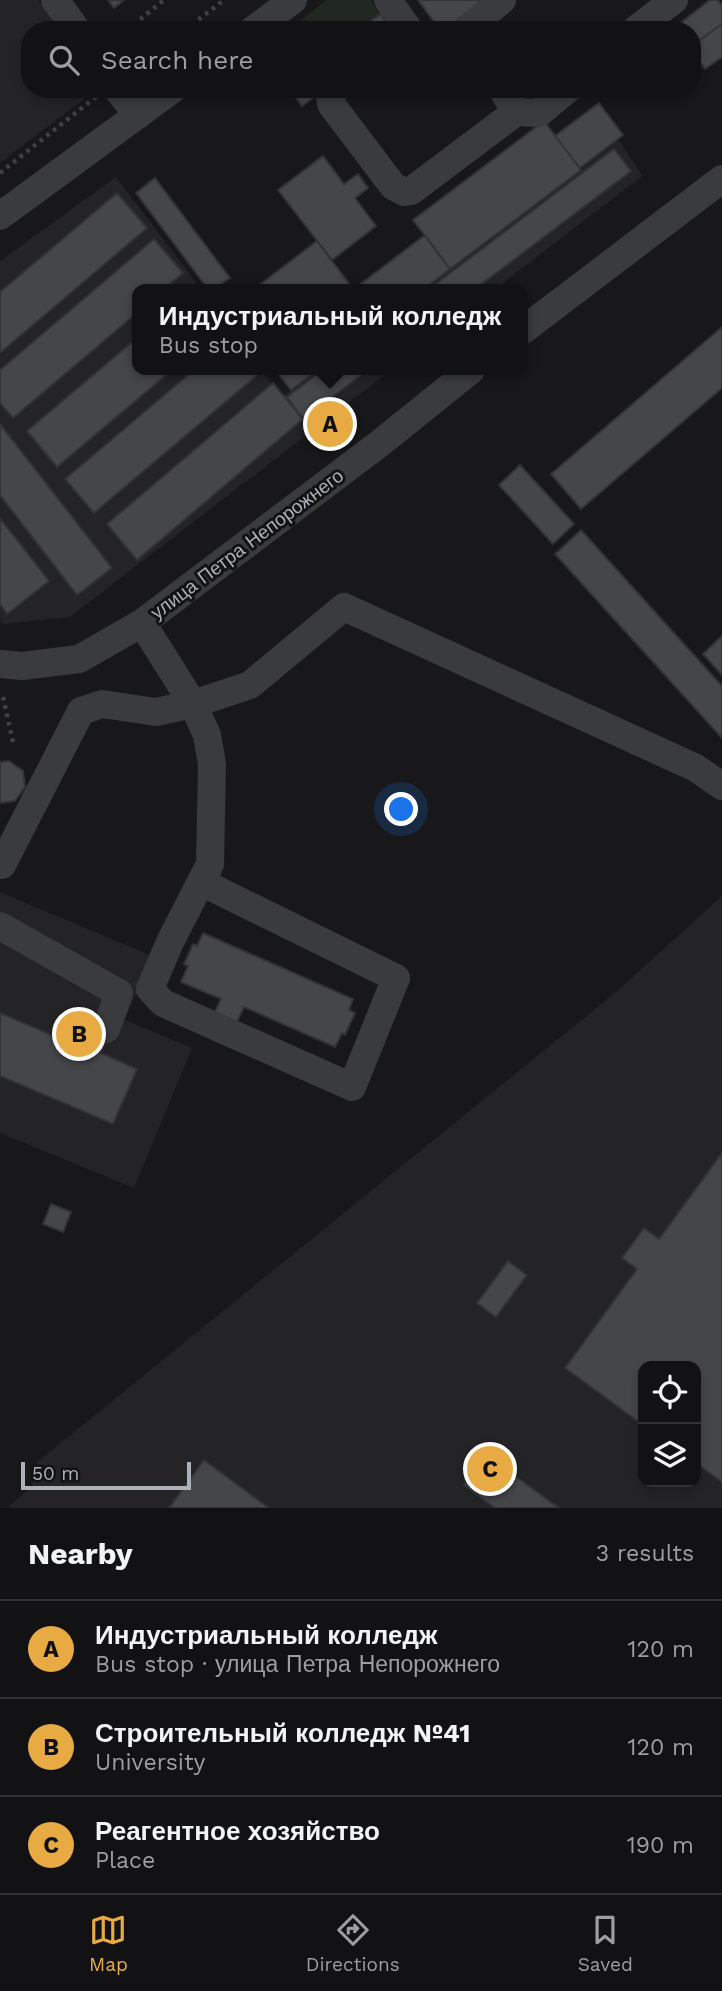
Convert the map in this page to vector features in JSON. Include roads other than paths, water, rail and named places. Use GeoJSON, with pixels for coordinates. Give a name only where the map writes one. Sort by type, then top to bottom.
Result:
{"type":"FeatureCollection","features":[{"type":"Feature","properties":{"kind":"street"},"geometry":{"type":"LineString","coordinates":[[55,0],[70,21]]}},
{"type":"Feature","properties":{"kind":"street"},"geometry":{"type":"LineString","coordinates":[[265,21],[293,0]]}},
{"type":"Feature","properties":{"kind":"street"},"geometry":{"type":"LineString","coordinates":[[388,0],[403,21]]}},
{"type":"Feature","properties":{"kind":"street"},"geometry":{"type":"LineString","coordinates":[[477,21],[502,0]]}},
{"type":"Feature","properties":{"kind":"street"},"geometry":{"type":"LineString","coordinates":[[647,21],[674,0]]}},
{"type":"Feature","properties":{"kind":"street"},"geometry":{"type":"LineString","coordinates":[[124,98],[138,115]]}},
{"type":"Feature","properties":{"kind":"street"},"geometry":{"type":"LineString","coordinates":[[0,216],[161,98]]}},
{"type":"Feature","properties":{"kind":"street"},"geometry":{"type":"LineString","coordinates":[[331,98],[331,103],[393,186],[404,192],[411,191],[509,100],[539,113],[557,98]]}},
{"type":"Feature","properties":{"kind":"street"},"geometry":{"type":"LineString","coordinates":[[528,327],[722,179]]}},
{"type":"Feature","properties":{"kind":"street","name":"улица Петра Непорожнего"},"geometry":{"type":"LineString","coordinates":[[0,664],[22,666],[79,659],[142,623],[379,444],[465,375]]}},
{"type":"Feature","properties":{"kind":"street"},"geometry":{"type":"LineString","coordinates":[[2,864],[81,711],[102,704],[156,712],[193,704],[250,685],[344,607],[696,768],[722,786]]}},
{"type":"Feature","properties":{"kind":"street"},"geometry":{"type":"LineString","coordinates":[[142,623],[193,704],[207,735],[212,764],[210,864],[201,882],[150,989],[163,1003],[352,1087],[396,978],[201,882]]}},
{"type":"Feature","properties":{"kind":"street"},"geometry":{"type":"LineString","coordinates":[[0,926],[118,993],[106,1029]]}},
{"type":"Feature","properties":{"kind":"place","name":"Индустриальный колледж"},"geometry":{"type":"Point","coordinates":[330,424]}},
{"type":"Feature","properties":{"kind":"place","name":"Строительный колледж №41"},"geometry":{"type":"Point","coordinates":[79,1034]}},
{"type":"Feature","properties":{"kind":"place","name":"Реагентное хозяйство"},"geometry":{"type":"Point","coordinates":[490,1469]}}]}
